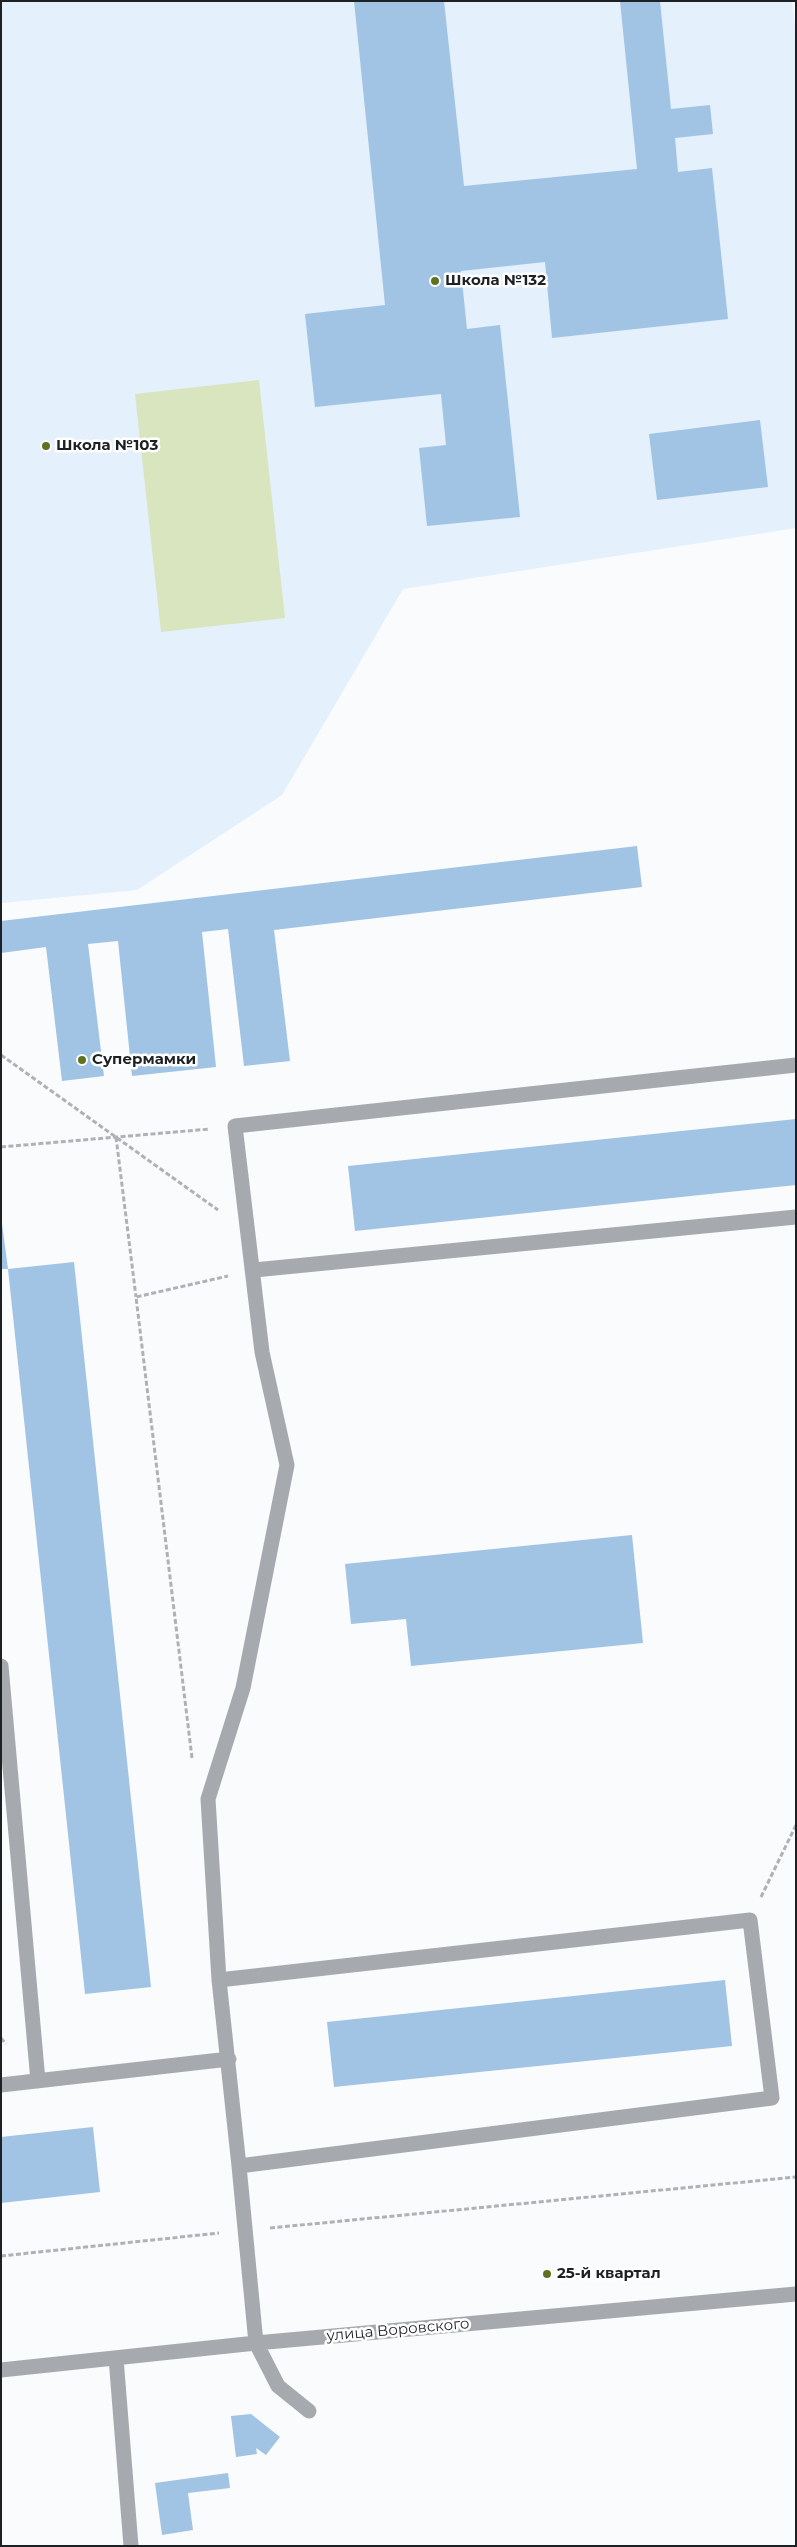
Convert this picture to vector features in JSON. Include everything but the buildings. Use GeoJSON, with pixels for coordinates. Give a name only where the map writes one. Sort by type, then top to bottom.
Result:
{"type":"FeatureCollection","features":[{"type":"Feature","properties":{"kind":"street"},"geometry":{"type":"LineString","coordinates":[[309,2411],[278,2386],[256,2343],[229,2059],[219,1980],[208,1799],[243,1688],[287,1465],[262,1352],[254,1270],[247,1231],[235,1126],[796,1065]]}},
{"type":"Feature","properties":{"kind":"street"},"geometry":{"type":"LineString","coordinates":[[254,1270],[796,1217]]}},
{"type":"Feature","properties":{"kind":"street"},"geometry":{"type":"LineString","coordinates":[[1,1666],[38,2081]]}},
{"type":"Feature","properties":{"kind":"street"},"geometry":{"type":"LineString","coordinates":[[219,1980],[750,1920],[772,2098],[239,2166]]}},
{"type":"Feature","properties":{"kind":"street"},"geometry":{"type":"LineString","coordinates":[[1,2085],[229,2059]]}},
{"type":"Feature","properties":{"kind":"street","name":"улица Воровского"},"geometry":{"type":"LineString","coordinates":[[1,2370],[256,2343],[796,2294]]}},
{"type":"Feature","properties":{"kind":"street"},"geometry":{"type":"LineString","coordinates":[[116,2358],[131,2546]]}},
{"type":"Feature","properties":{"kind":"path"},"geometry":{"type":"LineString","coordinates":[[1,1055],[247,1231]]}},
{"type":"Feature","properties":{"kind":"path"},"geometry":{"type":"LineString","coordinates":[[1,1147],[235,1126]]}},
{"type":"Feature","properties":{"kind":"path"},"geometry":{"type":"LineString","coordinates":[[116,1137],[192,1762]]}},
{"type":"Feature","properties":{"kind":"path"},"geometry":{"type":"LineString","coordinates":[[136,1297],[254,1270]]}},
{"type":"Feature","properties":{"kind":"path"},"geometry":{"type":"LineString","coordinates":[[750,1920],[796,1825]]}},
{"type":"Feature","properties":{"kind":"path"},"geometry":{"type":"LineString","coordinates":[[1,2256],[245,2230],[796,2177]]}},
{"type":"Feature","properties":{"kind":"shaded area","name":"Школа №132"},"geometry":{"type":"Polygon","coordinates":[[[1,1],[792,1],[796,34],[796,528],[403,589],[282,795],[137,890],[1,903],[1,1]]]}},
{"type":"Feature","properties":{"kind":"green space"},"geometry":{"type":"Polygon","coordinates":[[[259,380],[285,618],[161,632],[135,394],[259,380]]]}},
{"type":"Feature","properties":{"kind":"place","name":"Школа №132"},"geometry":{"type":"Point","coordinates":[435,281]}},
{"type":"Feature","properties":{"kind":"place","name":"Школа №103"},"geometry":{"type":"Point","coordinates":[46,446]}},
{"type":"Feature","properties":{"kind":"place","name":"Супермамки"},"geometry":{"type":"Point","coordinates":[82,1060]}},
{"type":"Feature","properties":{"kind":"place","name":"25-й квартал"},"geometry":{"type":"Point","coordinates":[547,2274]}}]}
